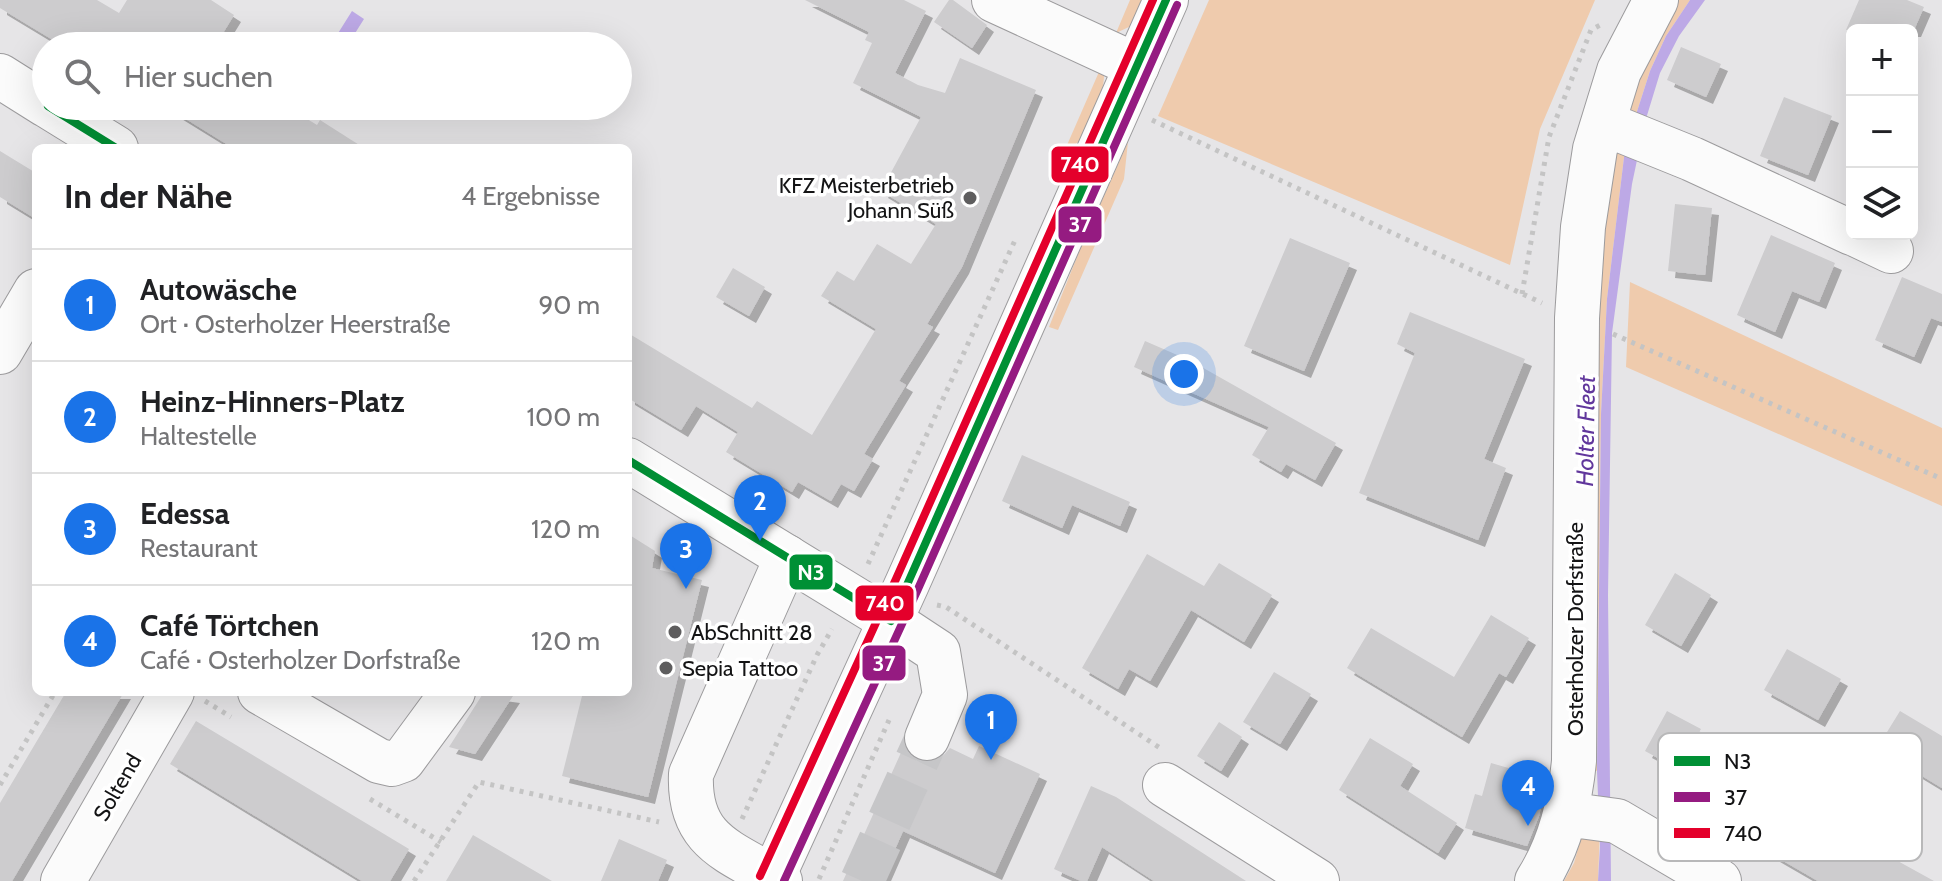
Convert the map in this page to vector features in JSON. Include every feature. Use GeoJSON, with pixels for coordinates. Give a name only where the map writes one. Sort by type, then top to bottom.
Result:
{"type":"FeatureCollection","features":[{"type":"Feature","properties":{"kind":"street"},"geometry":{"type":"LineString","coordinates":[[994,0],[1128,85]]}},
{"type":"Feature","properties":{"kind":"street"},"geometry":{"type":"LineString","coordinates":[[787,557],[691,774],[693,805],[716,840],[775,880],[918,622],[1128,85],[1166,0]]}},
{"type":"Feature","properties":{"kind":"street","name":"Osterholzer Dorfstraße"},"geometry":{"type":"LineString","coordinates":[[1537,881],[1592,818],[1574,761],[1596,326],[1583,227],[1595,149],[1625,132],[1619,71],[1656,0]]}},
{"type":"Feature","properties":{"kind":"street"},"geometry":{"type":"LineString","coordinates":[[0,76],[32,96]]}},
{"type":"Feature","properties":{"kind":"street"},"geometry":{"type":"LineString","coordinates":[[71,120],[110,144]]}},
{"type":"Feature","properties":{"kind":"street"},"geometry":{"type":"LineString","coordinates":[[1625,132],[1846,230]]}},
{"type":"Feature","properties":{"kind":"street"},"geometry":{"type":"LineString","coordinates":[[0,352],[32,298]]}},
{"type":"Feature","properties":{"kind":"street"},"geometry":{"type":"LineString","coordinates":[[632,462],[851,596],[918,622],[938,652],[945,695],[927,738]]}},
{"type":"Feature","properties":{"kind":"street","name":"Soltend"},"geometry":{"type":"LineString","coordinates":[[63,881],[170,696]]}},
{"type":"Feature","properties":{"kind":"street"},"geometry":{"type":"LineString","coordinates":[[267,696],[379,761],[392,764],[403,760],[450,696]]}},
{"type":"Feature","properties":{"kind":"street"},"geometry":{"type":"LineString","coordinates":[[1177,793],[1317,881]]}},
{"type":"Feature","properties":{"kind":"street"},"geometry":{"type":"LineString","coordinates":[[1592,818],[1628,827],[1658,845]]}},
{"type":"Feature","properties":{"kind":"street"},"geometry":{"type":"LineString","coordinates":[[1685,861],[1719,881]]}},
{"type":"Feature","properties":{"kind":"path"},"geometry":{"type":"LineString","coordinates":[[1128,85],[1522,294],[1942,479]]}},
{"type":"Feature","properties":{"kind":"path"},"geometry":{"type":"LineString","coordinates":[[414,881],[479,782],[716,840],[879,545],[1022,224]]}},
{"type":"Feature","properties":{"kind":"path"},"geometry":{"type":"LineString","coordinates":[[918,622],[1171,755],[1189,780],[1177,793]]}},
{"type":"Feature","properties":{"kind":"path"},"geometry":{"type":"LineString","coordinates":[[0,785],[53,696]]}},
{"type":"Feature","properties":{"kind":"path"},"geometry":{"type":"LineString","coordinates":[[818,881],[894,709]]}},
{"type":"Feature","properties":{"kind":"shaded area"},"geometry":{"type":"Polygon","coordinates":[[[1130,0],[1144,0],[1131,26],[1116,33],[1130,0]]]}},
{"type":"Feature","properties":{"kind":"shaded area"},"geometry":{"type":"Polygon","coordinates":[[[1209,0],[1595,0],[1540,129],[1510,265],[1158,116],[1209,0]]]}},
{"type":"Feature","properties":{"kind":"shaded area"},"geometry":{"type":"Polygon","coordinates":[[[1672,0],[1690,0],[1666,36],[1650,71],[1625,149],[1607,299],[1601,414],[1597,771],[1584,766],[1588,486],[1606,157],[1672,0]]]}},
{"type":"Feature","properties":{"kind":"shaded area"},"geometry":{"type":"Polygon","coordinates":[[[1690,0],[1705,0],[1679,36],[1660,73],[1645,122],[1632,184],[1612,333],[1608,595],[1611,881],[1598,881],[1601,414],[1607,299],[1625,149],[1650,71],[1666,36],[1690,0]]]}},
{"type":"Feature","properties":{"kind":"shaded area"},"geometry":{"type":"Polygon","coordinates":[[[352,11],[364,19],[356,32],[339,32],[352,11]]]}},
{"type":"Feature","properties":{"kind":"shaded area"},"geometry":{"type":"Polygon","coordinates":[[[1102,65],[1104,81],[1094,115],[1085,134],[1064,152],[1102,65]]]}},
{"type":"Feature","properties":{"kind":"shaded area"},"geometry":{"type":"Polygon","coordinates":[[[1128,142],[1124,179],[1058,330],[1049,327],[1079,252],[1128,142]]]}},
{"type":"Feature","properties":{"kind":"shaded area"},"geometry":{"type":"Polygon","coordinates":[[[1630,282],[1942,428],[1942,506],[1626,367],[1630,282]]]}},
{"type":"Feature","properties":{"kind":"shaded area"},"geometry":{"type":"Polygon","coordinates":[[[1585,824],[1600,827],[1598,881],[1564,881],[1574,863],[1585,824]]]}},
{"type":"Feature","properties":{"kind":"building"},"geometry":{"type":"Polygon","coordinates":[[[0,0],[97,0],[119,13],[127,0],[211,0],[234,15],[224,32],[40,32],[0,8],[0,0]]]}},
{"type":"Feature","properties":{"kind":"building"},"geometry":{"type":"Polygon","coordinates":[[[805,0],[904,0],[926,11],[895,73],[918,85],[945,93],[960,58],[1036,90],[962,267],[927,324],[933,327],[899,381],[906,385],[864,454],[873,459],[854,491],[841,484],[831,501],[798,482],[792,492],[726,452],[738,432],[696,406],[681,430],[632,400],[632,335],[752,408],[757,401],[812,435],[876,329],[821,296],[837,271],[854,281],[877,244],[911,264],[936,224],[881,191],[921,117],[853,83],[872,43],[865,40],[869,32],[805,0]]]}},
{"type":"Feature","properties":{"kind":"building"},"geometry":{"type":"Polygon","coordinates":[[[949,0],[987,25],[972,48],[934,22],[949,0]]]}},
{"type":"Feature","properties":{"kind":"building"},"geometry":{"type":"Polygon","coordinates":[[[1859,0],[1907,0],[1924,7],[1917,24],[1849,24],[1859,0]]]}},
{"type":"Feature","properties":{"kind":"building"},"geometry":{"type":"Polygon","coordinates":[[[1681,47],[1721,64],[1706,97],[1667,80],[1681,47]]]}},
{"type":"Feature","properties":{"kind":"building"},"geometry":{"type":"Polygon","coordinates":[[[1784,97],[1832,116],[1808,175],[1760,156],[1784,97]]]}},
{"type":"Feature","properties":{"kind":"building"},"geometry":{"type":"Polygon","coordinates":[[[188,120],[309,120],[317,125],[320,120],[358,144],[227,144],[188,120]]]}},
{"type":"Feature","properties":{"kind":"building"},"geometry":{"type":"Polygon","coordinates":[[[0,151],[32,171],[32,217],[0,197],[0,151]]]}},
{"type":"Feature","properties":{"kind":"building"},"geometry":{"type":"Polygon","coordinates":[[[1675,204],[1712,208],[1705,275],[1668,271],[1675,204]]]}},
{"type":"Feature","properties":{"kind":"building"},"geometry":{"type":"Polygon","coordinates":[[[1771,235],[1835,263],[1819,302],[1792,291],[1775,332],[1737,315],[1771,235]]]}},
{"type":"Feature","properties":{"kind":"building"},"geometry":{"type":"Polygon","coordinates":[[[1290,238],[1350,263],[1304,371],[1244,346],[1290,238]]]}},
{"type":"Feature","properties":{"kind":"building"},"geometry":{"type":"Polygon","coordinates":[[[733,268],[765,287],[749,316],[716,297],[733,268]]]}},
{"type":"Feature","properties":{"kind":"building"},"geometry":{"type":"Polygon","coordinates":[[[1902,277],[1942,294],[1942,322],[1931,318],[1914,357],[1875,340],[1902,277]]]}},
{"type":"Feature","properties":{"kind":"building"},"geometry":{"type":"Polygon","coordinates":[[[1410,312],[1525,359],[1484,459],[1506,468],[1478,540],[1359,493],[1415,353],[1397,344],[1410,312]]]}},
{"type":"Feature","properties":{"kind":"building"},"geometry":{"type":"Polygon","coordinates":[[[1145,341],[1191,361],[1336,443],[1315,480],[1286,464],[1281,472],[1252,455],[1269,427],[1134,367],[1145,341]]]}},
{"type":"Feature","properties":{"kind":"building"},"geometry":{"type":"Polygon","coordinates":[[[1022,455],[1130,502],[1120,526],[1072,505],[1062,528],[1002,501],[1022,455]]]}},
{"type":"Feature","properties":{"kind":"building"},"geometry":{"type":"Polygon","coordinates":[[[632,537],[655,551],[652,568],[702,580],[648,797],[562,776],[582,696],[632,696],[632,537]]]}},
{"type":"Feature","properties":{"kind":"building"},"geometry":{"type":"Polygon","coordinates":[[[1147,554],[1204,586],[1219,563],[1272,595],[1244,642],[1191,610],[1150,681],[1129,669],[1118,689],[1082,668],[1147,554]]]}},
{"type":"Feature","properties":{"kind":"building"},"geometry":{"type":"Polygon","coordinates":[[[1675,573],[1711,595],[1681,646],[1645,625],[1675,573]]]}},
{"type":"Feature","properties":{"kind":"building"},"geometry":{"type":"Polygon","coordinates":[[[1491,615],[1529,638],[1506,677],[1499,673],[1462,737],[1347,668],[1371,628],[1454,677],[1491,615]]]}},
{"type":"Feature","properties":{"kind":"building"},"geometry":{"type":"Polygon","coordinates":[[[1787,649],[1841,679],[1818,720],[1764,690],[1787,649]]]}},
{"type":"Feature","properties":{"kind":"building"},"geometry":{"type":"Polygon","coordinates":[[[1274,672],[1311,694],[1280,744],[1243,722],[1274,672]]]}},
{"type":"Feature","properties":{"kind":"building"},"geometry":{"type":"Polygon","coordinates":[[[64,696],[122,696],[12,881],[0,881],[0,803],[64,696]]]}},
{"type":"Feature","properties":{"kind":"building"},"geometry":{"type":"Polygon","coordinates":[[[481,696],[513,696],[475,754],[449,747],[481,696]]]}},
{"type":"Feature","properties":{"kind":"building"},"geometry":{"type":"Polygon","coordinates":[[[1667,711],[1701,729],[1699,733],[1658,733],[1658,758],[1645,751],[1667,711]]]}},
{"type":"Feature","properties":{"kind":"building"},"geometry":{"type":"Polygon","coordinates":[[[1900,711],[1942,736],[1942,788],[1922,776],[1922,733],[1886,733],[1900,711]]]}},
{"type":"Feature","properties":{"kind":"building"},"geometry":{"type":"Polygon","coordinates":[[[196,721],[409,849],[390,881],[362,881],[170,764],[196,721]]]}},
{"type":"Feature","properties":{"kind":"building"},"geometry":{"type":"Polygon","coordinates":[[[1219,722],[1242,737],[1221,771],[1197,756],[1219,722]]]}},
{"type":"Feature","properties":{"kind":"building"},"geometry":{"type":"Polygon","coordinates":[[[1370,738],[1413,764],[1400,786],[1457,823],[1438,853],[1339,790],[1370,738]]]}},
{"type":"Feature","properties":{"kind":"building"},"geometry":{"type":"Polygon","coordinates":[[[904,746],[917,761],[929,763],[941,758],[950,748],[973,759],[979,746],[1040,774],[995,873],[903,831],[881,881],[843,881],[904,746]]]}},
{"type":"Feature","properties":{"kind":"building"},"geometry":{"type":"Polygon","coordinates":[[[1491,763],[1547,779],[1539,816],[1527,846],[1465,828],[1475,794],[1482,796],[1491,763]]]}},
{"type":"Feature","properties":{"kind":"building"},"geometry":{"type":"Polygon","coordinates":[[[1091,786],[1116,797],[1246,881],[1154,881],[1102,847],[1087,881],[1054,869],[1091,786]]]}},
{"type":"Feature","properties":{"kind":"building"},"geometry":{"type":"Polygon","coordinates":[[[473,835],[552,881],[446,881],[473,835]]]}},
{"type":"Feature","properties":{"kind":"building"},"geometry":{"type":"Polygon","coordinates":[[[619,839],[667,860],[658,881],[601,881],[619,839]]]}},
{"type":"Feature","properties":{"kind":"building"},"geometry":{"type":"Polygon","coordinates":[[[1783,861],[1898,861],[1934,881],[1818,881],[1783,861]]]}},
{"type":"Feature","properties":{"kind":"tunnel"},"geometry":{"type":"LineString","coordinates":[[862,881],[927,738]]}},
{"type":"Feature","properties":{"kind":"transit line","name":"740"},"geometry":{"type":"LineString","coordinates":[[760,876],[896,579],[1153,0]]}},
{"type":"Feature","properties":{"kind":"transit line","name":"N3"},"geometry":{"type":"LineString","coordinates":[[891,621],[1166,0]]}},
{"type":"Feature","properties":{"kind":"transit line","name":"37"},"geometry":{"type":"LineString","coordinates":[[784,881],[918,589],[1177,5]]}},
{"type":"Feature","properties":{"kind":"transit line","name":"N3"},"geometry":{"type":"LineString","coordinates":[[71,120],[110,144]]}},
{"type":"Feature","properties":{"kind":"transit line","name":"N3"},"geometry":{"type":"LineString","coordinates":[[632,462],[891,621]]}},
{"type":"Feature","properties":{"kind":"place","name":"KFZ Meisterbetrieb Johann Süß"},"geometry":{"type":"Point","coordinates":[970,198]}},
{"type":"Feature","properties":{"kind":"place","name":"Heinz-Hinners-Platz"},"geometry":{"type":"Point","coordinates":[760,541]}},
{"type":"Feature","properties":{"kind":"place","name":"Edessa"},"geometry":{"type":"Point","coordinates":[686,589]}},
{"type":"Feature","properties":{"kind":"place","name":"AbSchnitt 28"},"geometry":{"type":"Point","coordinates":[675,632]}},
{"type":"Feature","properties":{"kind":"place","name":"Sepia Tattoo"},"geometry":{"type":"Point","coordinates":[666,668]}},
{"type":"Feature","properties":{"kind":"place","name":"Autowäsche"},"geometry":{"type":"Point","coordinates":[991,760]}},
{"type":"Feature","properties":{"kind":"place","name":"Café Törtchen"},"geometry":{"type":"Point","coordinates":[1528,826]}},
{"type":"Feature","properties":{"kind":"water label","name":"Holter Fleet"},"geometry":{"type":"Point","coordinates":[1586,431]}}]}
